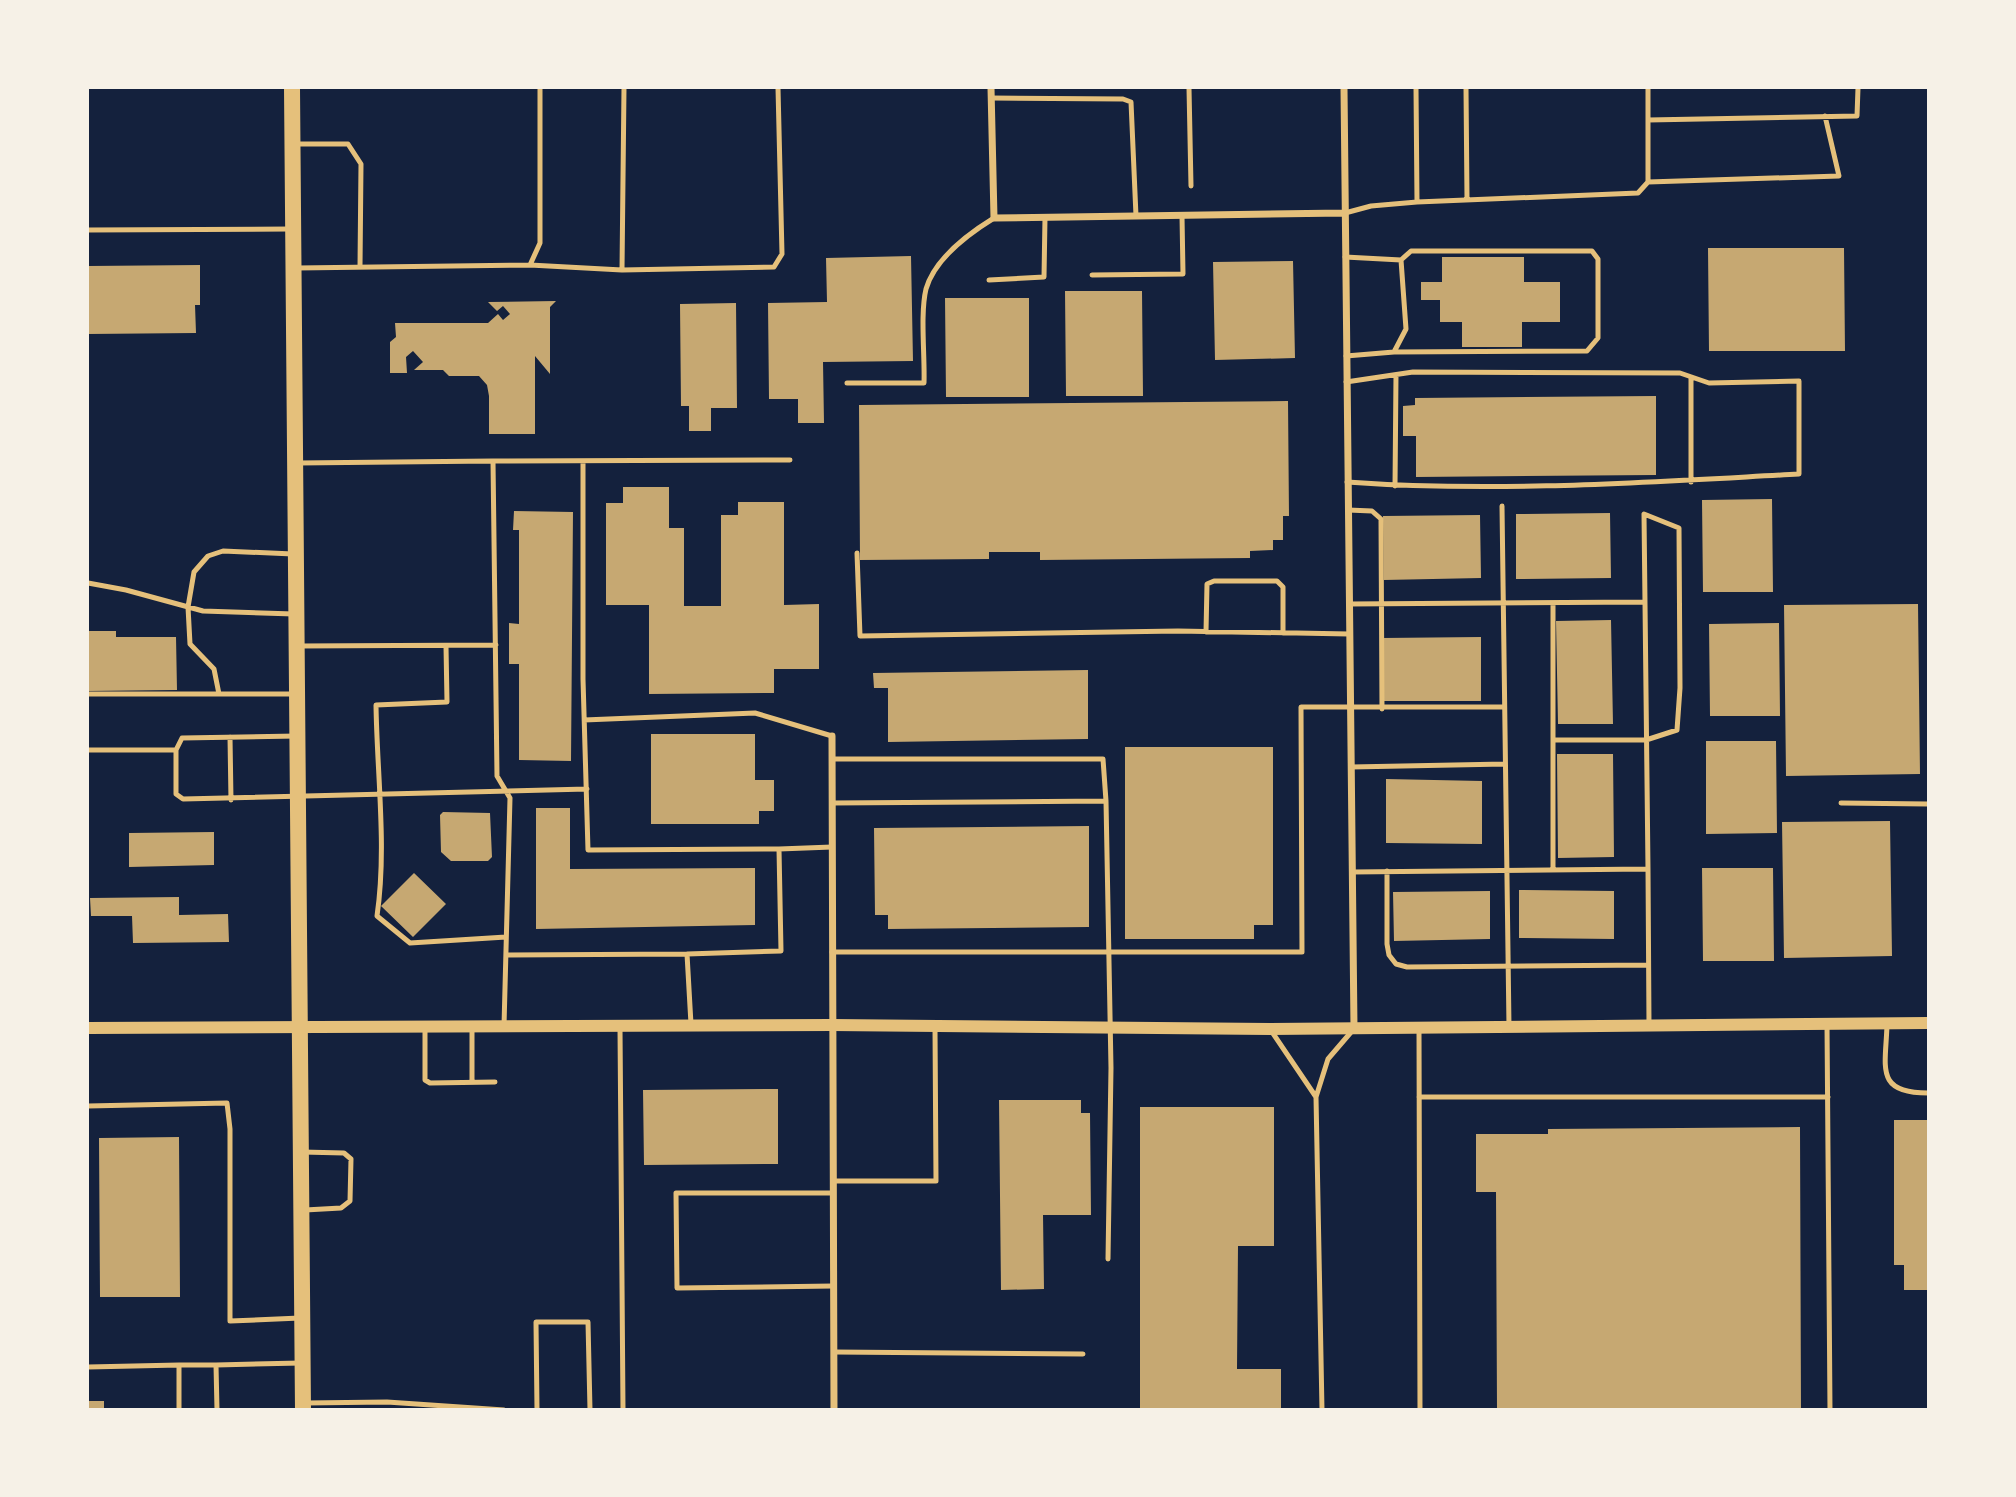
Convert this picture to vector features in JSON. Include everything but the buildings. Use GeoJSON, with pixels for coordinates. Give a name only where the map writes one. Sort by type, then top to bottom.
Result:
{"type":"FeatureCollection","features":[{"type":"Feature","properties":{"kind":"main road"},"geometry":{"type":"LineString","coordinates":[[292,88],[303,1406]]}},
{"type":"Feature","properties":{"kind":"street"},"geometry":{"type":"LineString","coordinates":[[991,88],[994,218],[1344,213]]}},
{"type":"Feature","properties":{"kind":"street"},"geometry":{"type":"LineString","coordinates":[[1344,88],[1354,1028]]}},
{"type":"Feature","properties":{"kind":"street"},"geometry":{"type":"LineString","coordinates":[[832,736],[834,1409]]}},
{"type":"Feature","properties":{"kind":"street"},"geometry":{"type":"LineString","coordinates":[[88,1028],[832,1025],[1270,1029],[1928,1023]]}},
{"type":"Feature","properties":{"kind":"lane"},"geometry":{"type":"LineString","coordinates":[[530,265],[540,243],[540,88]]}},
{"type":"Feature","properties":{"kind":"lane"},"geometry":{"type":"LineString","coordinates":[[622,270],[624,88]]}},
{"type":"Feature","properties":{"kind":"lane"},"geometry":{"type":"LineString","coordinates":[[294,268],[530,265],[622,270],[774,267],[782,254],[778,88]]}},
{"type":"Feature","properties":{"kind":"lane"},"geometry":{"type":"LineString","coordinates":[[1189,88],[1191,186]]}},
{"type":"Feature","properties":{"kind":"lane"},"geometry":{"type":"LineString","coordinates":[[1416,88],[1417,202]]}},
{"type":"Feature","properties":{"kind":"lane"},"geometry":{"type":"LineString","coordinates":[[1466,88],[1466,199]]}},
{"type":"Feature","properties":{"kind":"lane"},"geometry":{"type":"LineString","coordinates":[[1344,213],[1371,206],[1417,202],[1638,193],[1648,182],[1648,88]]}},
{"type":"Feature","properties":{"kind":"lane"},"geometry":{"type":"LineString","coordinates":[[1648,120],[1857,116],[1858,88]]}},
{"type":"Feature","properties":{"kind":"lane"},"geometry":{"type":"LineString","coordinates":[[991,98],[1123,99],[1131,103],[1136,216]]}},
{"type":"Feature","properties":{"kind":"lane"},"geometry":{"type":"LineString","coordinates":[[1648,182],[1839,176],[1825,116]]}},
{"type":"Feature","properties":{"kind":"lane"},"geometry":{"type":"LineString","coordinates":[[292,144],[348,144],[361,164],[360,267]]}},
{"type":"Feature","properties":{"kind":"lane"},"geometry":{"type":"LineString","coordinates":[[1092,275],[1183,274],[1182,216]]}},
{"type":"Feature","properties":{"kind":"lane"},"geometry":{"type":"LineString","coordinates":[[847,383],[924,383],[925,292],[931,277],[965,236],[994,218]]}},
{"type":"Feature","properties":{"kind":"lane"},"geometry":{"type":"LineString","coordinates":[[989,280],[1044,277],[1045,218]]}},
{"type":"Feature","properties":{"kind":"lane"},"geometry":{"type":"LineString","coordinates":[[88,230],[293,229]]}},
{"type":"Feature","properties":{"kind":"lane"},"geometry":{"type":"LineString","coordinates":[[1345,257],[1401,260],[1411,251],[1592,251],[1598,259],[1598,338],[1587,351],[1394,352],[1346,356]]}},
{"type":"Feature","properties":{"kind":"lane"},"geometry":{"type":"LineString","coordinates":[[1394,352],[1406,330],[1401,260]]}},
{"type":"Feature","properties":{"kind":"lane"},"geometry":{"type":"LineString","coordinates":[[1346,382],[1413,372],[1680,373],[1709,383],[1799,381],[1799,474],[1691,482],[1395,486],[1348,482]]}},
{"type":"Feature","properties":{"kind":"lane"},"geometry":{"type":"LineString","coordinates":[[1395,486],[1396,375]]}},
{"type":"Feature","properties":{"kind":"lane"},"geometry":{"type":"LineString","coordinates":[[1691,377],[1691,482]]}},
{"type":"Feature","properties":{"kind":"lane"},"geometry":{"type":"LineString","coordinates":[[296,463],[790,460]]}},
{"type":"Feature","properties":{"kind":"lane"},"geometry":{"type":"LineString","coordinates":[[493,461],[498,776],[510,799],[504,1026]]}},
{"type":"Feature","properties":{"kind":"lane"},"geometry":{"type":"LineString","coordinates":[[583,462],[584,720],[589,850],[832,847]]}},
{"type":"Feature","properties":{"kind":"lane"},"geometry":{"type":"LineString","coordinates":[[1502,506],[1508,1027]]}},
{"type":"Feature","properties":{"kind":"lane"},"geometry":{"type":"LineString","coordinates":[[1348,510],[1372,512],[1381,519],[1382,709]]}},
{"type":"Feature","properties":{"kind":"lane"},"geometry":{"type":"LineString","coordinates":[[1553,740],[1646,740],[1677,730],[1680,688],[1679,528],[1644,514],[1646,740],[1648,869],[1649,1026]]}},
{"type":"Feature","properties":{"kind":"lane"},"geometry":{"type":"LineString","coordinates":[[219,694],[214,669],[190,644],[188,607],[194,572],[208,556],[223,551],[297,554]]}},
{"type":"Feature","properties":{"kind":"lane"},"geometry":{"type":"LineString","coordinates":[[857,553],[860,636],[1206,632],[1349,634]]}},
{"type":"Feature","properties":{"kind":"lane"},"geometry":{"type":"LineString","coordinates":[[1206,632],[1207,584],[1214,581],[1277,581],[1283,587],[1283,633]]}},
{"type":"Feature","properties":{"kind":"lane"},"geometry":{"type":"LineString","coordinates":[[88,583],[126,590],[203,611],[297,614]]}},
{"type":"Feature","properties":{"kind":"lane"},"geometry":{"type":"LineString","coordinates":[[1349,604],[1645,602]]}},
{"type":"Feature","properties":{"kind":"lane"},"geometry":{"type":"LineString","coordinates":[[1553,603],[1553,869]]}},
{"type":"Feature","properties":{"kind":"lane"},"geometry":{"type":"LineString","coordinates":[[297,646],[496,645]]}},
{"type":"Feature","properties":{"kind":"lane"},"geometry":{"type":"LineString","coordinates":[[446,646],[447,702],[376,705],[377,794],[384,872],[377,916],[410,943],[506,937]]}},
{"type":"Feature","properties":{"kind":"lane"},"geometry":{"type":"LineString","coordinates":[[88,694],[298,694]]}},
{"type":"Feature","properties":{"kind":"lane"},"geometry":{"type":"LineString","coordinates":[[832,952],[1109,955],[1302,952],[1301,708],[1504,708]]}},
{"type":"Feature","properties":{"kind":"lane"},"geometry":{"type":"LineString","coordinates":[[584,720],[755,713],[832,736]]}},
{"type":"Feature","properties":{"kind":"lane"},"geometry":{"type":"LineString","coordinates":[[298,736],[182,738],[176,750],[176,794],[183,799],[231,800],[587,789]]}},
{"type":"Feature","properties":{"kind":"lane"},"geometry":{"type":"LineString","coordinates":[[230,737],[231,800]]}},
{"type":"Feature","properties":{"kind":"lane"},"geometry":{"type":"LineString","coordinates":[[88,750],[176,750]]}},
{"type":"Feature","properties":{"kind":"lane"},"geometry":{"type":"LineString","coordinates":[[832,759],[1103,759],[1110,1028],[1108,1259]]}},
{"type":"Feature","properties":{"kind":"lane"},"geometry":{"type":"LineString","coordinates":[[1351,767],[1505,764]]}},
{"type":"Feature","properties":{"kind":"lane"},"geometry":{"type":"LineString","coordinates":[[832,803],[1106,801]]}},
{"type":"Feature","properties":{"kind":"lane"},"geometry":{"type":"LineString","coordinates":[[1841,803],[1928,804]]}},
{"type":"Feature","properties":{"kind":"lane"},"geometry":{"type":"LineString","coordinates":[[506,955],[781,951],[779,849]]}},
{"type":"Feature","properties":{"kind":"lane"},"geometry":{"type":"LineString","coordinates":[[1352,872],[1648,869]]}},
{"type":"Feature","properties":{"kind":"lane"},"geometry":{"type":"LineString","coordinates":[[1387,871],[1387,944],[1388,955],[1395,964],[1648,965]]}},
{"type":"Feature","properties":{"kind":"lane"},"geometry":{"type":"LineString","coordinates":[[687,954],[691,1026]]}},
{"type":"Feature","properties":{"kind":"lane"},"geometry":{"type":"LineString","coordinates":[[1827,1024],[1830,1409]]}},
{"type":"Feature","properties":{"kind":"lane"},"geometry":{"type":"LineString","coordinates":[[1887,1024],[1888,1079],[1895,1089],[1906,1093],[1928,1093]]}},
{"type":"Feature","properties":{"kind":"lane"},"geometry":{"type":"LineString","coordinates":[[425,1026],[425,1080],[430,1083],[495,1082]]}},
{"type":"Feature","properties":{"kind":"lane"},"geometry":{"type":"LineString","coordinates":[[472,1026],[472,1082]]}},
{"type":"Feature","properties":{"kind":"lane"},"geometry":{"type":"LineString","coordinates":[[620,1026],[623,1409]]}},
{"type":"Feature","properties":{"kind":"lane"},"geometry":{"type":"LineString","coordinates":[[833,1181],[936,1181],[935,1026]]}},
{"type":"Feature","properties":{"kind":"lane"},"geometry":{"type":"LineString","coordinates":[[1322,1409],[1316,1097],[1328,1059],[1354,1028]]}},
{"type":"Feature","properties":{"kind":"lane"},"geometry":{"type":"LineString","coordinates":[[1419,1028],[1420,1409]]}},
{"type":"Feature","properties":{"kind":"lane"},"geometry":{"type":"LineString","coordinates":[[1270,1029],[1316,1097]]}},
{"type":"Feature","properties":{"kind":"lane"},"geometry":{"type":"LineString","coordinates":[[1419,1097],[1828,1097]]}},
{"type":"Feature","properties":{"kind":"lane"},"geometry":{"type":"LineString","coordinates":[[88,1106],[227,1103],[230,1129],[230,1321],[303,1318]]}},
{"type":"Feature","properties":{"kind":"lane"},"geometry":{"type":"LineString","coordinates":[[302,1152],[344,1153],[351,1158],[350,1200],[341,1208],[302,1210]]}},
{"type":"Feature","properties":{"kind":"lane"},"geometry":{"type":"LineString","coordinates":[[833,1193],[676,1193],[677,1287],[834,1286]]}},
{"type":"Feature","properties":{"kind":"lane"},"geometry":{"type":"LineString","coordinates":[[537,1409],[536,1322],[588,1322],[590,1409]]}},
{"type":"Feature","properties":{"kind":"lane"},"geometry":{"type":"LineString","coordinates":[[834,1352],[1083,1354]]}},
{"type":"Feature","properties":{"kind":"lane"},"geometry":{"type":"LineString","coordinates":[[88,1367],[303,1363]]}},
{"type":"Feature","properties":{"kind":"lane"},"geometry":{"type":"LineString","coordinates":[[179,1365],[179,1409]]}},
{"type":"Feature","properties":{"kind":"lane"},"geometry":{"type":"LineString","coordinates":[[216,1365],[217,1409]]}},
{"type":"Feature","properties":{"kind":"lane"},"geometry":{"type":"LineString","coordinates":[[303,1406],[387,1402],[504,1409]]}}]}
